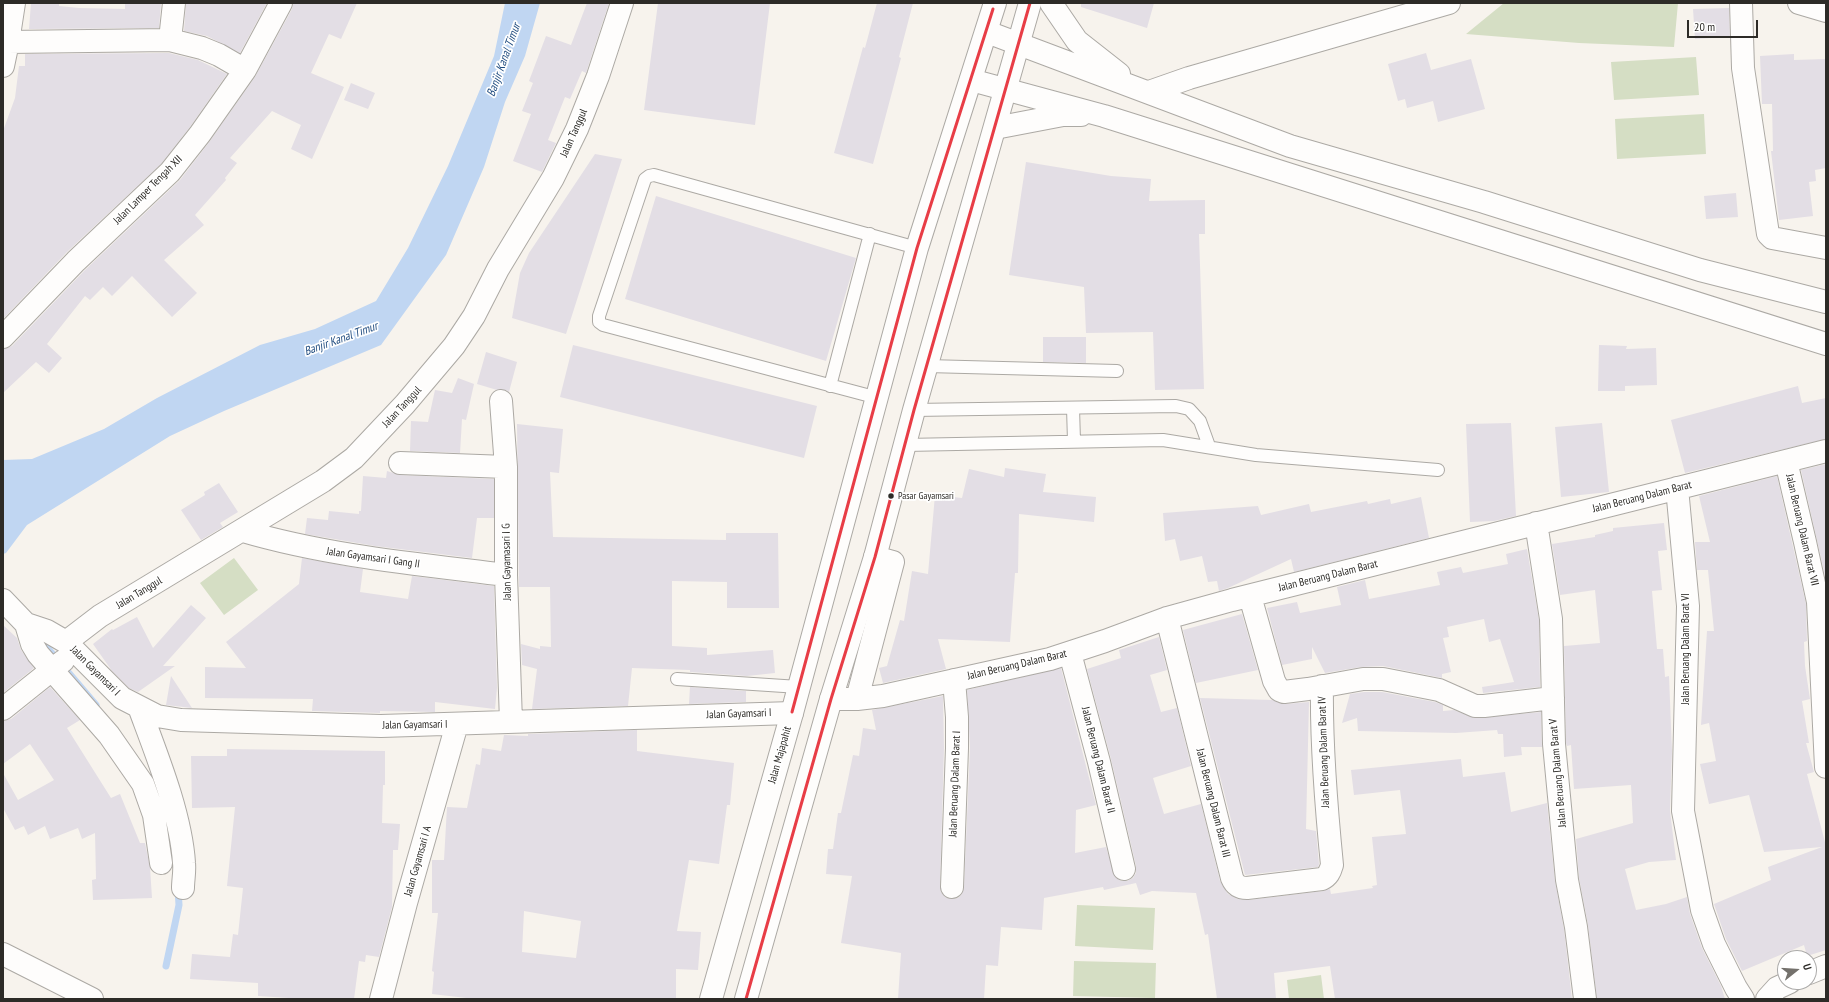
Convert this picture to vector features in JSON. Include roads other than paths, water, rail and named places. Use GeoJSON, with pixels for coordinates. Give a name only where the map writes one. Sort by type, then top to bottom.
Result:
{"type":"FeatureCollection","features":[{"type":"Feature","properties":{"kind":"main road"},"geometry":{"type":"LineString","coordinates":[[3,66],[14,3]]}},
{"type":"Feature","properties":{"kind":"main road"},"geometry":{"type":"LineString","coordinates":[[170,40],[174,3]]}},
{"type":"Feature","properties":{"kind":"main road","name":"Jalan Lamper Tengah XII"},"geometry":{"type":"LineString","coordinates":[[3,337],[76,261],[170,172],[200,134],[245,70],[281,3]]}},
{"type":"Feature","properties":{"kind":"main road","name":"Jalan Tanggul"},"geometry":{"type":"LineString","coordinates":[[3,709],[64,657],[100,616],[323,481],[354,458],[405,404],[454,346],[474,316],[498,269],[553,178],[577,129],[598,76],[622,3]]}},
{"type":"Feature","properties":{"kind":"main road","name":"Jalan Majapahit"},"geometry":{"type":"LineString","coordinates":[[711,999],[799,687],[878,398],[917,248],[995,3]]}},
{"type":"Feature","properties":{"kind":"main road"},"geometry":{"type":"LineString","coordinates":[[746,999],[831,700],[875,557],[914,410],[1030,3]]}},
{"type":"Feature","properties":{"kind":"main road"},"geometry":{"type":"LineString","coordinates":[[1051,3],[1078,41],[1142,90]]}},
{"type":"Feature","properties":{"kind":"main road"},"geometry":{"type":"LineString","coordinates":[[1142,90],[1189,78],[1449,3]]}},
{"type":"Feature","properties":{"kind":"main road"},"geometry":{"type":"LineString","coordinates":[[1741,3],[1744,68],[1768,234],[1772,238],[1826,248]]}},
{"type":"Feature","properties":{"kind":"main road"},"geometry":{"type":"LineString","coordinates":[[1799,3],[1826,11]]}},
{"type":"Feature","properties":{"kind":"main road"},"geometry":{"type":"LineString","coordinates":[[987,32],[1290,146],[1484,202],[1700,270],[1826,302]]}},
{"type":"Feature","properties":{"kind":"main road"},"geometry":{"type":"LineString","coordinates":[[8,42],[170,40],[202,48],[219,55],[245,70]]}},
{"type":"Feature","properties":{"kind":"main road"},"geometry":{"type":"LineString","coordinates":[[971,80],[1104,116],[1826,344]]}},
{"type":"Feature","properties":{"kind":"main road"},"geometry":{"type":"LineString","coordinates":[[995,128],[1063,115],[1104,116]]}},
{"type":"Feature","properties":{"kind":"main road","name":"Jalan Gayamasari I G"},"geometry":{"type":"LineString","coordinates":[[501,401],[506,467],[506,575],[511,722]]}},
{"type":"Feature","properties":{"kind":"main road","name":"Jalan Beruang Dalam Barat"},"geometry":{"type":"LineString","coordinates":[[831,700],[883,696],[1070,653],[1167,618],[1536,523],[1826,451]]}},
{"type":"Feature","properties":{"kind":"main road","name":"Jalan Beruang Dalam Barat VII"},"geometry":{"type":"LineString","coordinates":[[1786,461],[1822,602],[1826,767]]}},
{"type":"Feature","properties":{"kind":"main road"},"geometry":{"type":"LineString","coordinates":[[400,463],[506,467]]}},
{"type":"Feature","properties":{"kind":"main road","name":"Jalan Beruang Dalam Barat VI"},"geometry":{"type":"LineString","coordinates":[[1677,488],[1688,606],[1683,811],[1702,910],[1714,944],[1743,999]]}},
{"type":"Feature","properties":{"kind":"main road","name":"Jalan Beruang Dalam Barat V"},"geometry":{"type":"LineString","coordinates":[[1536,523],[1551,619],[1554,744],[1567,880],[1576,927],[1585,999]]}},
{"type":"Feature","properties":{"kind":"main road","name":"Jalan Gayamsari I Gang II"},"geometry":{"type":"LineString","coordinates":[[242,531],[314,549],[506,575]]}},
{"type":"Feature","properties":{"kind":"main road"},"geometry":{"type":"LineString","coordinates":[[857,699],[893,562],[875,557]]}},
{"type":"Feature","properties":{"kind":"main road","name":"Jalan Beruang Dalam Barat IV"},"geometry":{"type":"LineString","coordinates":[[1250,596],[1276,687],[1284,692],[1322,686],[1321,726],[1324,784],[1332,865]]}},
{"type":"Feature","properties":{"kind":"main road"},"geometry":{"type":"LineString","coordinates":[[15,613],[47,631],[109,734],[143,784],[154,815],[161,863]]}},
{"type":"Feature","properties":{"kind":"main road"},"geometry":{"type":"LineString","coordinates":[[15,613],[32,644],[64,657]]}},
{"type":"Feature","properties":{"kind":"main road","name":"Jalan Beruang Dalam Barat III"},"geometry":{"type":"LineString","coordinates":[[1167,618],[1235,883],[1240,888],[1247,888],[1322,879],[1328,876],[1332,865]]}},
{"type":"Feature","properties":{"kind":"main road","name":"Jalan Beruang Dalam Barat II"},"geometry":{"type":"LineString","coordinates":[[1070,653],[1099,762],[1124,868]]}},
{"type":"Feature","properties":{"kind":"main road","name":"Jalan Gayamsari I"},"geometry":{"type":"LineString","coordinates":[[64,657],[122,698],[157,716],[181,720],[382,726],[792,712]]}},
{"type":"Feature","properties":{"kind":"main road"},"geometry":{"type":"LineString","coordinates":[[1322,686],[1363,679],[1383,679],[1439,690],[1475,706],[1553,698]]}},
{"type":"Feature","properties":{"kind":"main road","name":"Jalan Beruang Dalam Barat I"},"geometry":{"type":"LineString","coordinates":[[952,887],[958,717],[954,680]]}},
{"type":"Feature","properties":{"kind":"main road"},"geometry":{"type":"LineString","coordinates":[[139,707],[168,790],[179,832],[184,863],[183,888]]}},
{"type":"Feature","properties":{"kind":"main road","name":"Jalan Gayamsari I A"},"geometry":{"type":"LineString","coordinates":[[381,999],[406,903],[457,724]]}},
{"type":"Feature","properties":{"kind":"main road"},"geometry":{"type":"LineString","coordinates":[[3,954],[92,999]]}},
{"type":"Feature","properties":{"kind":"main road"},"geometry":{"type":"LineString","coordinates":[[1767,999],[1777,988]]}},
{"type":"Feature","properties":{"kind":"lane"},"geometry":{"type":"LineString","coordinates":[[878,398],[603,326],[599,322],[599,316],[645,179],[649,176],[654,175],[917,248]]}},
{"type":"Feature","properties":{"kind":"lane"},"geometry":{"type":"LineString","coordinates":[[830,386],[870,234]]}},
{"type":"Feature","properties":{"kind":"lane"},"geometry":{"type":"LineString","coordinates":[[927,366],[1118,371]]}},
{"type":"Feature","properties":{"kind":"lane"},"geometry":{"type":"LineString","coordinates":[[914,410],[1176,406],[1189,409],[1200,421],[1209,446]]}},
{"type":"Feature","properties":{"kind":"lane"},"geometry":{"type":"LineString","coordinates":[[1073,408],[1074,441]]}},
{"type":"Feature","properties":{"kind":"lane"},"geometry":{"type":"LineString","coordinates":[[905,445],[1163,440],[1209,446],[1256,455],[1438,470]]}},
{"type":"Feature","properties":{"kind":"lane"},"geometry":{"type":"LineString","coordinates":[[678,679],[799,687]]}},
{"type":"Feature","properties":{"kind":"water","name":"Banjir Kanal Timur"},"geometry":{"type":"Polygon","coordinates":[[[505,3],[540,3],[525,56],[505,102],[484,167],[446,255],[381,345],[224,411],[170,436],[27,525],[6,553],[3,554],[3,460],[32,459],[104,429],[157,398],[260,345],[315,329],[376,301],[408,248],[448,166],[494,56],[505,3]]]}},
{"type":"Feature","properties":{"kind":"waterway"},"geometry":{"type":"LineString","coordinates":[[39,638],[96,705]]}},
{"type":"Feature","properties":{"kind":"waterway"},"geometry":{"type":"LineString","coordinates":[[166,966],[179,905],[178,889]]}},
{"type":"Feature","properties":{"kind":"place","name":"Pasar Gayamsari"},"geometry":{"type":"Point","coordinates":[891,496]}}]}
